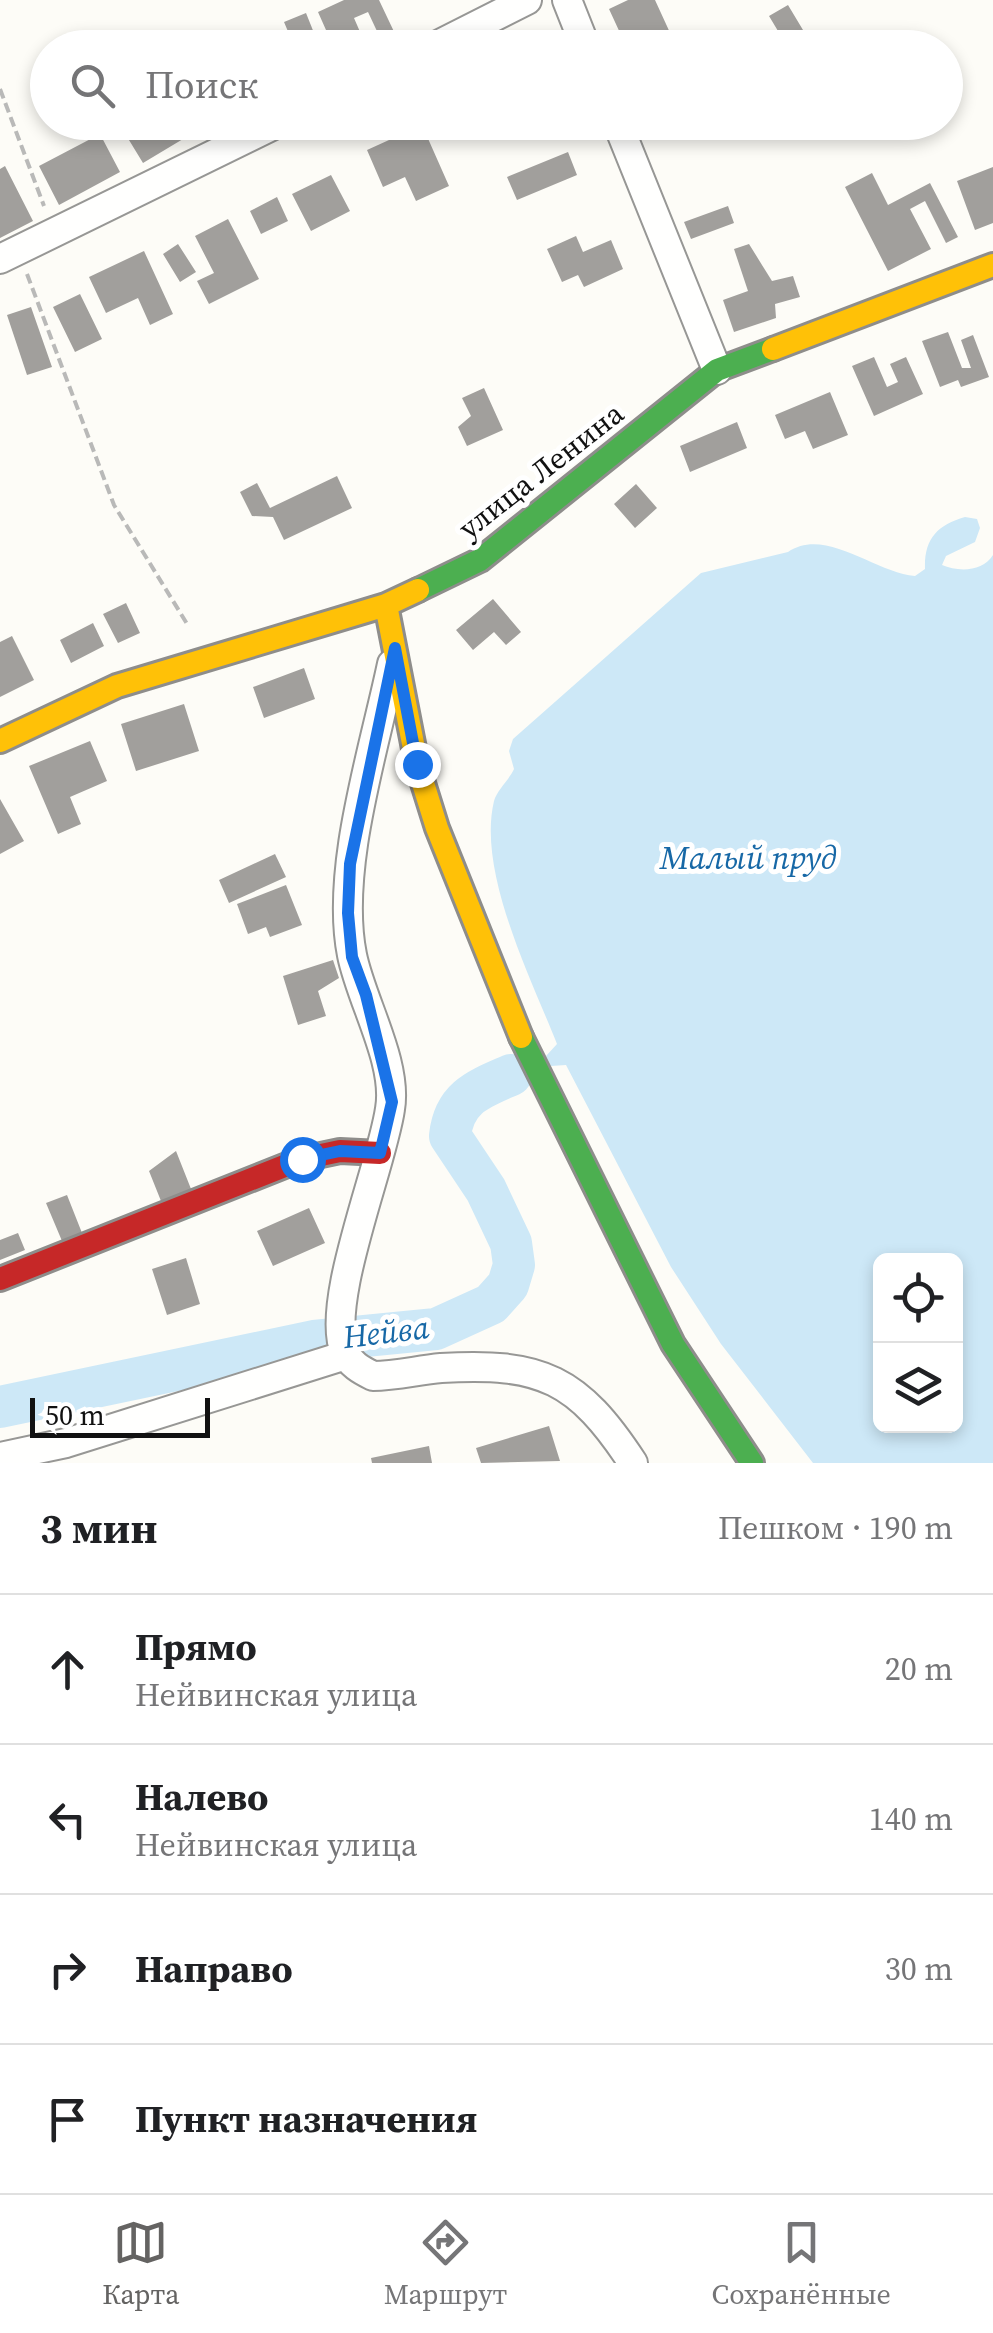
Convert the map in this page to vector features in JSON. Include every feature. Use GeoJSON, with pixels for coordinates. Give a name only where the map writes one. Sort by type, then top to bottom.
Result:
{"type":"FeatureCollection","features":[{"type":"Feature","properties":{"kind":"street"},"geometry":{"type":"LineString","coordinates":[[468,30],[528,0]]}},
{"type":"Feature","properties":{"kind":"street"},"geometry":{"type":"LineString","coordinates":[[567,0],[579,30]]}},
{"type":"Feature","properties":{"kind":"street"},"geometry":{"type":"LineString","coordinates":[[9,255],[244,140]]}},
{"type":"Feature","properties":{"kind":"street"},"geometry":{"type":"LineString","coordinates":[[624,140],[718,370]]}},
{"type":"Feature","properties":{"kind":"street","name":"улица Ленина"},"geometry":{"type":"LineString","coordinates":[[0,741],[118,686],[206,656],[386,605],[480,560],[718,370],[993,265]]}},
{"type":"Feature","properties":{"kind":"street"},"geometry":{"type":"LineString","coordinates":[[386,605],[417,764],[437,828],[520,1036],[673,1344],[752,1463]]}},
{"type":"Feature","properties":{"kind":"street"},"geometry":{"type":"LineString","coordinates":[[395,648],[350,864],[348,913],[352,957],[366,995],[392,1102],[340,1316],[346,1356],[373,1376],[444,1368],[535,1374],[585,1399],[610,1426],[633,1463]]}},
{"type":"Feature","properties":{"kind":"street"},"geometry":{"type":"LineString","coordinates":[[0,1280],[302,1159],[340,1151],[380,1153]]}},
{"type":"Feature","properties":{"kind":"street"},"geometry":{"type":"LineString","coordinates":[[0,1458],[66,1443],[346,1356]]}},
{"type":"Feature","properties":{"kind":"path"},"geometry":{"type":"LineString","coordinates":[[0,89],[55,234]]}},
{"type":"Feature","properties":{"kind":"path"},"geometry":{"type":"LineString","coordinates":[[9,255],[114,505],[206,656]]}},
{"type":"Feature","properties":{"kind":"water","name":"Малый пруд"},"geometry":{"type":"Polygon","coordinates":[[[965,517],[977,519],[980,528],[975,542],[946,556],[942,565],[970,569],[983,565],[993,555],[993,1463],[813,1463],[721,1344],[671,1267],[566,1065],[551,1066],[546,1056],[557,1044],[521,957],[500,892],[493,860],[494,801],[514,769],[509,751],[513,739],[701,573],[818,544],[915,576],[925,569],[930,541],[940,529],[965,517]]]}},
{"type":"Feature","properties":{"kind":"building"},"geometry":{"type":"Polygon","coordinates":[[[344,0],[379,0],[393,30],[376,30],[368,12],[354,18],[359,30],[326,30],[318,12],[344,0]]]}},
{"type":"Feature","properties":{"kind":"building"},"geometry":{"type":"Polygon","coordinates":[[[628,0],[655,0],[669,30],[619,30],[609,9],[628,0]]]}},
{"type":"Feature","properties":{"kind":"building"},"geometry":{"type":"Polygon","coordinates":[[[788,5],[803,30],[777,30],[769,16],[788,5]]]}},
{"type":"Feature","properties":{"kind":"building"},"geometry":{"type":"Polygon","coordinates":[[[306,13],[313,30],[287,30],[284,22],[306,13]]]}},
{"type":"Feature","properties":{"kind":"building"},"geometry":{"type":"Polygon","coordinates":[[[89,140],[103,140],[120,172],[59,205],[39,166],[89,140]]]}},
{"type":"Feature","properties":{"kind":"building"},"geometry":{"type":"Polygon","coordinates":[[[129,140],[181,140],[143,163],[129,140]]]}},
{"type":"Feature","properties":{"kind":"building"},"geometry":{"type":"Polygon","coordinates":[[[389,140],[429,140],[449,186],[416,201],[405,177],[383,187],[367,150],[389,140]]]}},
{"type":"Feature","properties":{"kind":"building"},"geometry":{"type":"Polygon","coordinates":[[[568,152],[577,175],[517,200],[507,177],[568,152]]]}},
{"type":"Feature","properties":{"kind":"building"},"geometry":{"type":"Polygon","coordinates":[[[5,166],[33,221],[0,238],[0,169],[5,166]]]}},
{"type":"Feature","properties":{"kind":"building"},"geometry":{"type":"Polygon","coordinates":[[[993,167],[993,223],[975,230],[957,181],[993,167]]]}},
{"type":"Feature","properties":{"kind":"building"},"geometry":{"type":"Polygon","coordinates":[[[872,173],[888,205],[930,183],[958,237],[946,243],[925,201],[910,209],[931,249],[888,271],[845,187],[872,173]]]}},
{"type":"Feature","properties":{"kind":"building"},"geometry":{"type":"Polygon","coordinates":[[[331,175],[350,211],[311,231],[292,194],[331,175]]]}},
{"type":"Feature","properties":{"kind":"building"},"geometry":{"type":"Polygon","coordinates":[[[277,197],[288,221],[261,234],[250,211],[277,197]]]}},
{"type":"Feature","properties":{"kind":"building"},"geometry":{"type":"Polygon","coordinates":[[[728,206],[734,223],[691,239],[684,222],[728,206]]]}},
{"type":"Feature","properties":{"kind":"building"},"geometry":{"type":"Polygon","coordinates":[[[228,219],[259,279],[209,304],[197,281],[214,273],[195,236],[228,219]]]}},
{"type":"Feature","properties":{"kind":"building"},"geometry":{"type":"Polygon","coordinates":[[[576,236],[583,252],[611,240],[623,269],[584,287],[578,275],[562,282],[547,249],[576,236]]]}},
{"type":"Feature","properties":{"kind":"building"},"geometry":{"type":"Polygon","coordinates":[[[178,244],[196,272],[180,282],[163,254],[178,244]]]}},
{"type":"Feature","properties":{"kind":"building"},"geometry":{"type":"Polygon","coordinates":[[[749,244],[772,281],[793,276],[800,297],[775,304],[776,318],[734,332],[723,300],[748,291],[734,249],[749,244]]]}},
{"type":"Feature","properties":{"kind":"building"},"geometry":{"type":"Polygon","coordinates":[[[144,251],[173,314],[150,325],[138,298],[106,313],[89,277],[144,251]]]}},
{"type":"Feature","properties":{"kind":"building"},"geometry":{"type":"Polygon","coordinates":[[[80,294],[102,339],[75,352],[53,307],[80,294]]]}},
{"type":"Feature","properties":{"kind":"building"},"geometry":{"type":"Polygon","coordinates":[[[31,307],[52,367],[27,375],[7,315],[31,307]]]}},
{"type":"Feature","properties":{"kind":"building"},"geometry":{"type":"Polygon","coordinates":[[[948,332],[962,368],[971,368],[961,340],[973,335],[989,377],[961,387],[958,380],[940,387],[922,341],[948,332]]]}},
{"type":"Feature","properties":{"kind":"building"},"geometry":{"type":"Polygon","coordinates":[[[874,357],[887,387],[898,382],[890,364],[906,357],[923,394],[874,416],[852,366],[874,357]]]}},
{"type":"Feature","properties":{"kind":"building"},"geometry":{"type":"Polygon","coordinates":[[[484,388],[503,430],[467,446],[458,427],[471,416],[462,398],[484,388]]]}},
{"type":"Feature","properties":{"kind":"building"},"geometry":{"type":"Polygon","coordinates":[[[830,392],[848,435],[813,449],[805,431],[785,439],[775,415],[830,392]]]}},
{"type":"Feature","properties":{"kind":"building"},"geometry":{"type":"Polygon","coordinates":[[[737,422],[747,448],[690,472],[680,446],[737,422]]]}},
{"type":"Feature","properties":{"kind":"building"},"geometry":{"type":"Polygon","coordinates":[[[337,476],[352,508],[284,540],[273,517],[252,516],[240,492],[257,483],[270,508],[337,476]]]}},
{"type":"Feature","properties":{"kind":"building"},"geometry":{"type":"Polygon","coordinates":[[[636,484],[657,508],[635,528],[614,504],[636,484]]]}},
{"type":"Feature","properties":{"kind":"building"},"geometry":{"type":"Polygon","coordinates":[[[493,599],[521,632],[506,645],[494,632],[473,650],[456,630],[493,599]]]}},
{"type":"Feature","properties":{"kind":"building"},"geometry":{"type":"Polygon","coordinates":[[[126,603],[140,633],[118,643],[103,614],[126,603]]]}},
{"type":"Feature","properties":{"kind":"building"},"geometry":{"type":"Polygon","coordinates":[[[93,623],[104,646],[71,663],[60,640],[93,623]]]}},
{"type":"Feature","properties":{"kind":"building"},"geometry":{"type":"Polygon","coordinates":[[[12,636],[34,680],[0,697],[0,642],[12,636]]]}},
{"type":"Feature","properties":{"kind":"building"},"geometry":{"type":"Polygon","coordinates":[[[304,668],[315,699],[264,718],[253,687],[304,668]]]}},
{"type":"Feature","properties":{"kind":"building"},"geometry":{"type":"Polygon","coordinates":[[[184,704],[199,751],[136,771],[121,724],[184,704]]]}},
{"type":"Feature","properties":{"kind":"building"},"geometry":{"type":"Polygon","coordinates":[[[90,741],[107,781],[70,797],[81,824],[58,834],[29,766],[90,741]]]}},
{"type":"Feature","properties":{"kind":"building"},"geometry":{"type":"Polygon","coordinates":[[[0,799],[24,841],[0,854],[0,799]]]}},
{"type":"Feature","properties":{"kind":"building"},"geometry":{"type":"Polygon","coordinates":[[[275,854],[286,877],[229,903],[219,880],[275,854]]]}},
{"type":"Feature","properties":{"kind":"building"},"geometry":{"type":"Polygon","coordinates":[[[286,885],[302,925],[270,937],[266,927],[248,934],[237,904],[286,885]]]}},
{"type":"Feature","properties":{"kind":"building"},"geometry":{"type":"Polygon","coordinates":[[[333,960],[339,978],[318,991],[326,1016],[298,1025],[283,976],[333,960]]]}},
{"type":"Feature","properties":{"kind":"building"},"geometry":{"type":"Polygon","coordinates":[[[176,1151],[193,1194],[163,1206],[149,1171],[176,1151]]]}},
{"type":"Feature","properties":{"kind":"building"},"geometry":{"type":"Polygon","coordinates":[[[67,1195],[82,1233],[62,1241],[46,1203],[67,1195]]]}},
{"type":"Feature","properties":{"kind":"building"},"geometry":{"type":"Polygon","coordinates":[[[309,1208],[325,1243],[273,1266],[257,1231],[309,1208]]]}},
{"type":"Feature","properties":{"kind":"building"},"geometry":{"type":"Polygon","coordinates":[[[18,1233],[25,1250],[0,1260],[0,1240],[18,1233]]]}},
{"type":"Feature","properties":{"kind":"building"},"geometry":{"type":"Polygon","coordinates":[[[186,1258],[200,1304],[167,1315],[152,1269],[186,1258]]]}},
{"type":"Feature","properties":{"kind":"building"},"geometry":{"type":"Polygon","coordinates":[[[549,1426],[560,1461],[481,1463],[476,1448],[549,1426]]]}},
{"type":"Feature","properties":{"kind":"building"},"geometry":{"type":"Polygon","coordinates":[[[429,1446],[432,1463],[372,1463],[371,1458],[429,1446]]]}},
{"type":"Feature","properties":{"kind":"waterway","name":"Нейва"},"geometry":{"type":"LineString","coordinates":[[0,1407],[314,1341],[436,1329],[491,1304],[508,1285],[514,1265],[511,1243],[486,1190],[450,1136],[463,1103],[479,1090],[511,1075]]}},
{"type":"Feature","properties":{"kind":"traffic: fast"},"geometry":{"type":"LineString","coordinates":[[418,590],[480,560],[717,370],[773,349]]}},
{"type":"Feature","properties":{"kind":"traffic: fast"},"geometry":{"type":"LineString","coordinates":[[521,1037],[673,1344],[752,1463]]}},
{"type":"Feature","properties":{"kind":"traffic: slow"},"geometry":{"type":"LineString","coordinates":[[773,349],[993,265]]}},
{"type":"Feature","properties":{"kind":"traffic: slow"},"geometry":{"type":"LineString","coordinates":[[0,741],[117,686],[386,605],[418,590]]}},
{"type":"Feature","properties":{"kind":"traffic: slow"},"geometry":{"type":"LineString","coordinates":[[386,605],[417,764],[437,828],[521,1037]]}},
{"type":"Feature","properties":{"kind":"traffic: jam"},"geometry":{"type":"LineString","coordinates":[[0,1279],[302,1159],[340,1151],[380,1153]]}},
{"type":"Feature","properties":{"kind":"route"},"geometry":{"type":"LineString","coordinates":[[302,1159],[340,1151],[380,1153],[392,1102],[366,995],[352,957],[348,913],[350,864],[395,648],[417,764]]}}]}
